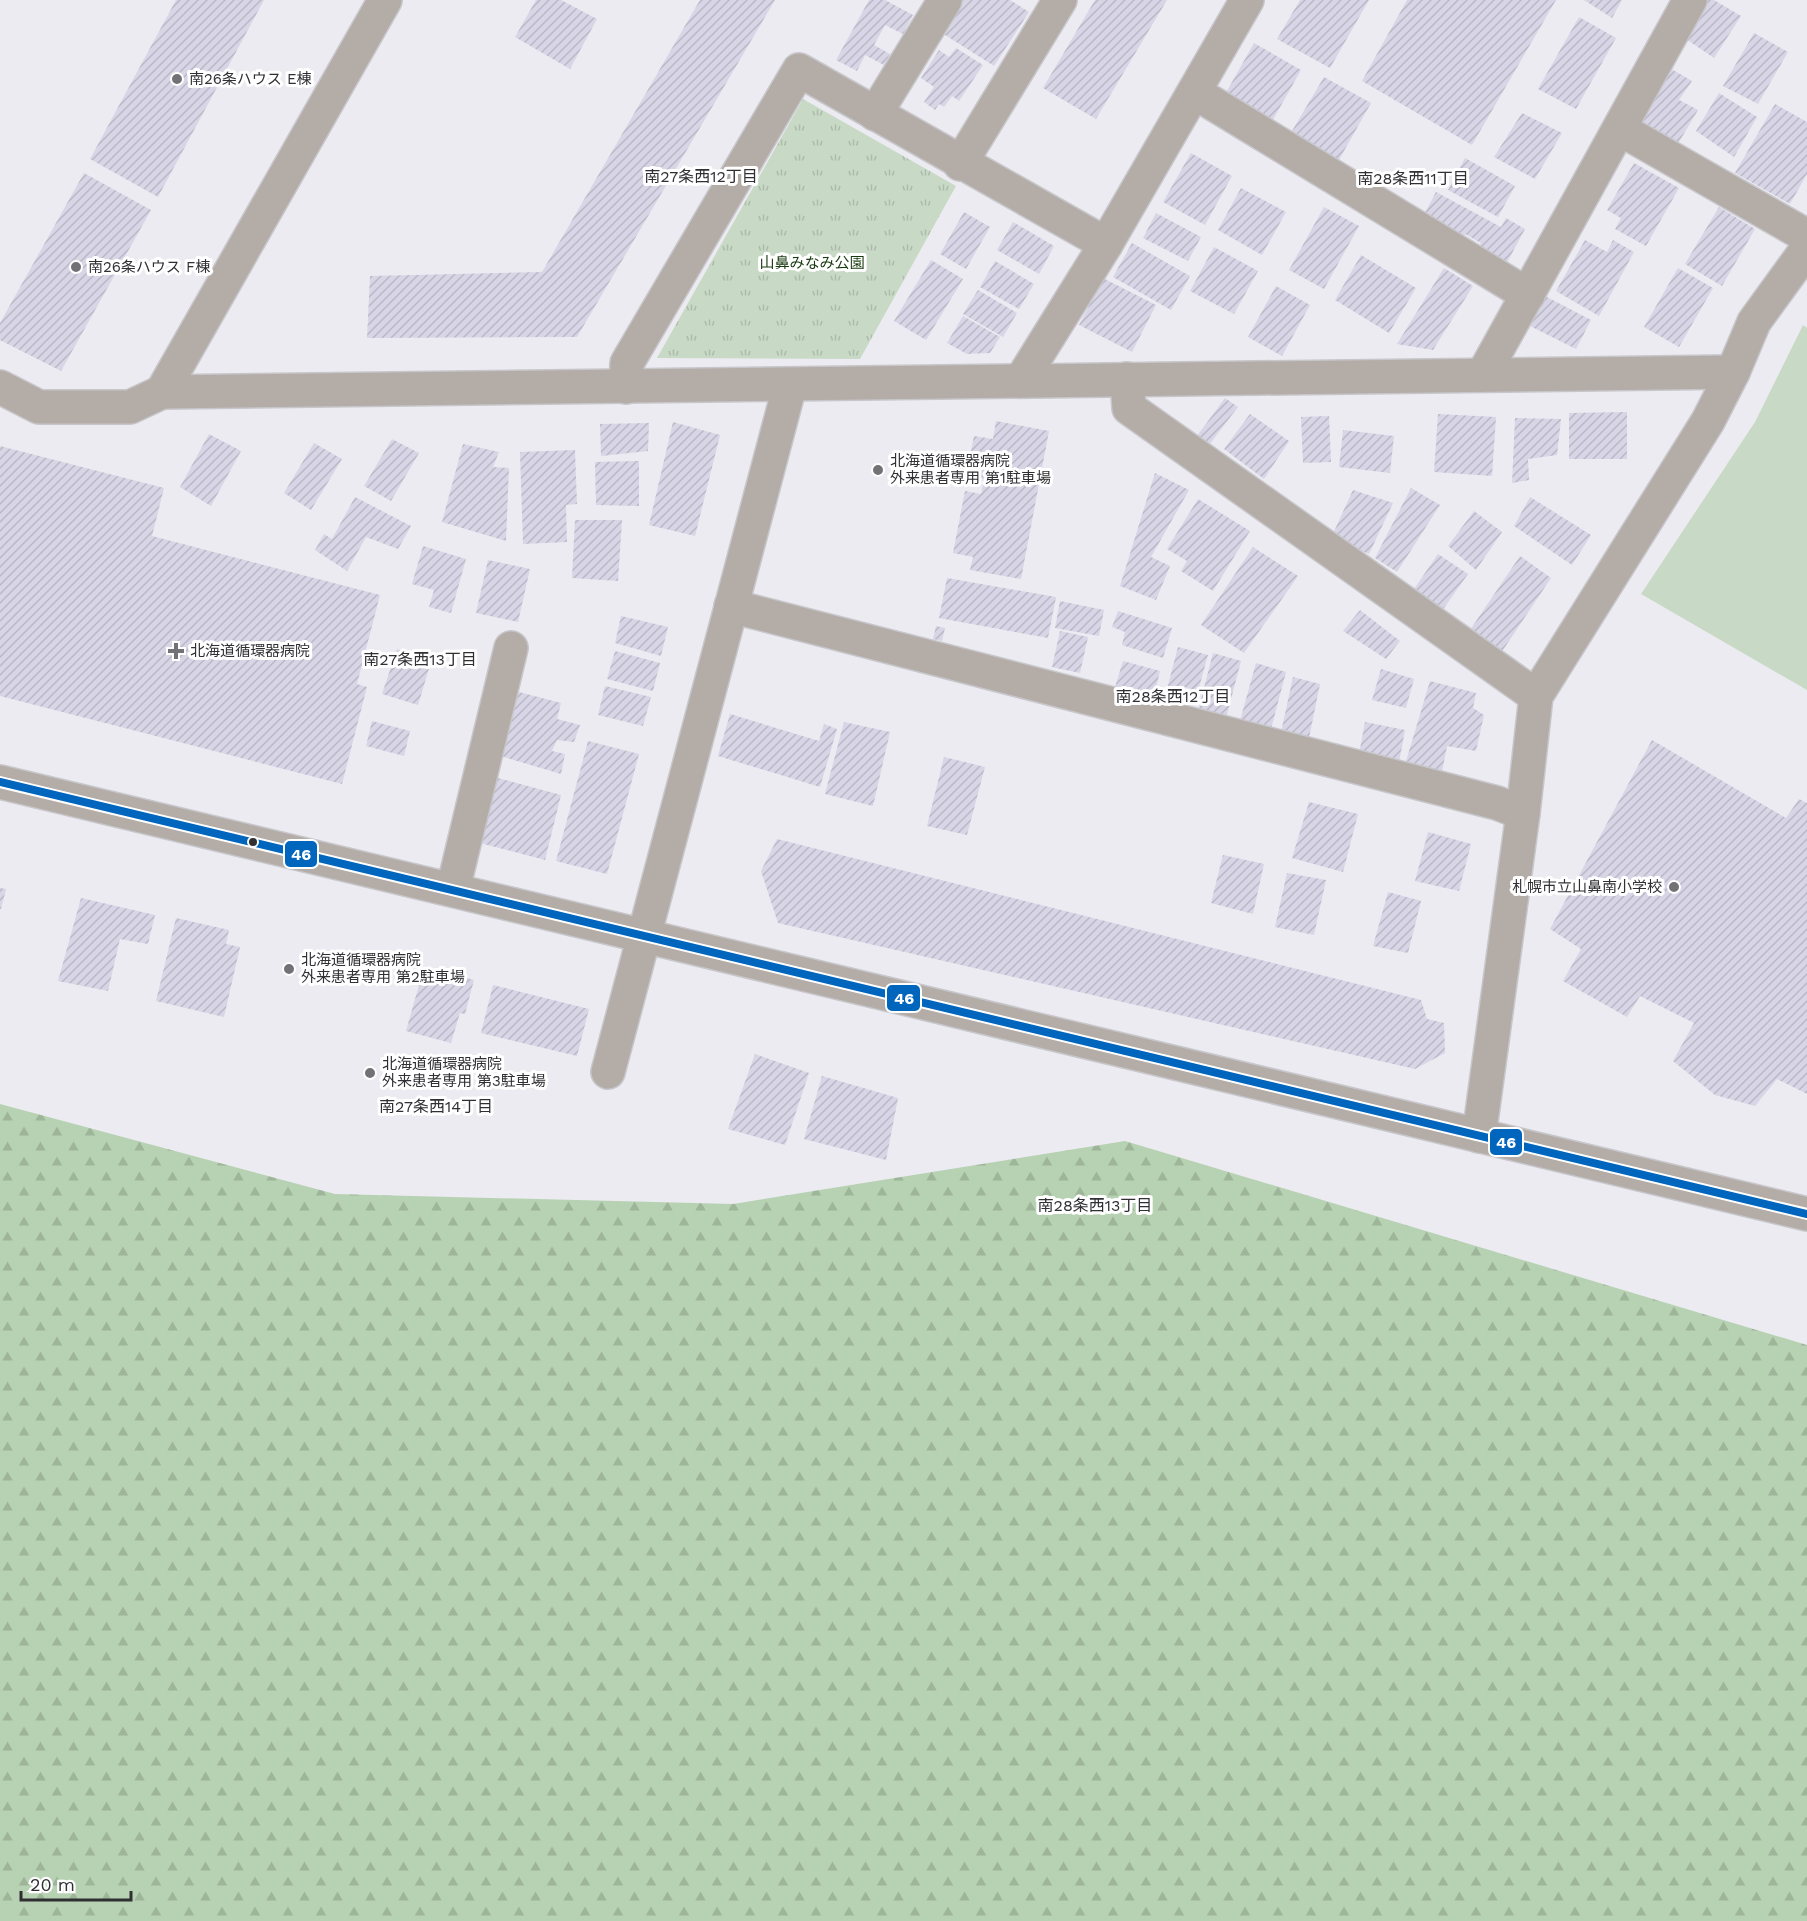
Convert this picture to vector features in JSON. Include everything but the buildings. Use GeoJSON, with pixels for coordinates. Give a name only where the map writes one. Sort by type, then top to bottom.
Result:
{"type":"FeatureCollection","features":[{"type":"Feature","properties":{"kind":"street"},"geometry":{"type":"LineString","coordinates":[[162,392],[385,0]]}},
{"type":"Feature","properties":{"kind":"street"},"geometry":{"type":"LineString","coordinates":[[874,114],[945,0]]}},
{"type":"Feature","properties":{"kind":"street"},"geometry":{"type":"LineString","coordinates":[[960,164],[1060,0]]}},
{"type":"Feature","properties":{"kind":"street"},"geometry":{"type":"LineString","coordinates":[[1022,379],[1106,244],[1247,0]]}},
{"type":"Feature","properties":{"kind":"street"},"geometry":{"type":"LineString","coordinates":[[1483,375],[1690,0]]}},
{"type":"Feature","properties":{"kind":"street"},"geometry":{"type":"LineString","coordinates":[[626,387],[627,363],[799,70],[960,164],[1106,244]]}},
{"type":"Feature","properties":{"kind":"street"},"geometry":{"type":"LineString","coordinates":[[1194,92],[1528,295]]}},
{"type":"Feature","properties":{"kind":"street"},"geometry":{"type":"LineString","coordinates":[[1620,129],[1807,236]]}},
{"type":"Feature","properties":{"kind":"street"},"geometry":{"type":"LineString","coordinates":[[1479,1136],[1523,813],[1536,696],[1708,421],[1734,372],[1754,322],[1807,249]]}},
{"type":"Feature","properties":{"kind":"street"},"geometry":{"type":"LineString","coordinates":[[0,387],[39,407],[130,407],[162,392],[790,385],[1022,379],[1734,372]]}},
{"type":"Feature","properties":{"kind":"street"},"geometry":{"type":"LineString","coordinates":[[1127,379],[1129,408],[1536,696]]}},
{"type":"Feature","properties":{"kind":"street"},"geometry":{"type":"LineString","coordinates":[[608,1072],[790,385]]}},
{"type":"Feature","properties":{"kind":"street"},"geometry":{"type":"LineString","coordinates":[[731,606],[1497,803],[1523,813]]}},
{"type":"Feature","properties":{"kind":"street"},"geometry":{"type":"LineString","coordinates":[[453,889],[511,648]]}},
{"type":"Feature","properties":{"kind":"street"},"geometry":{"type":"LineString","coordinates":[[0,782],[1807,1214]]}},
{"type":"Feature","properties":{"kind":"green space","name":"山鼻みなみ公園"},"geometry":{"type":"Polygon","coordinates":[[[803,99],[956,186],[860,359],[657,358],[803,99]]]}},
{"type":"Feature","properties":{"kind":"green space"},"geometry":{"type":"Polygon","coordinates":[[[1803,325],[1807,328],[1807,690],[1641,594],[1755,422],[1803,325]]]}},
{"type":"Feature","properties":{"kind":"green space"},"geometry":{"type":"Polygon","coordinates":[[[0,1104],[335,1194],[733,1204],[1125,1141],[1807,1345],[1807,1921],[0,1921],[0,1104]]]}},
{"type":"Feature","properties":{"kind":"transit line","name":"46"},"geometry":{"type":"LineString","coordinates":[[0,782],[1807,1214]]}},
{"type":"Feature","properties":{"kind":"place","name":"南26条ハウス E棟"},"geometry":{"type":"Point","coordinates":[177,79]}},
{"type":"Feature","properties":{"kind":"place","name":"南26条ハウス F棟"},"geometry":{"type":"Point","coordinates":[76,267]}},
{"type":"Feature","properties":{"kind":"place","name":"北海道循環器病院 外来患者専用 第1駐車場"},"geometry":{"type":"Point","coordinates":[878,470]}},
{"type":"Feature","properties":{"kind":"place","name":"北海道循環器病院"},"geometry":{"type":"Point","coordinates":[176,651]}},
{"type":"Feature","properties":{"kind":"place","name":"札幌市立山鼻南小学校"},"geometry":{"type":"Point","coordinates":[1674,887]}},
{"type":"Feature","properties":{"kind":"place","name":"北海道循環器病院 外来患者専用 第2駐車場"},"geometry":{"type":"Point","coordinates":[289,969]}},
{"type":"Feature","properties":{"kind":"place","name":"北海道循環器病院 外来患者専用 第3駐車場"},"geometry":{"type":"Point","coordinates":[370,1073]}},
{"type":"Feature","properties":{"kind":"district","name":"南27条西12丁目"},"geometry":{"type":"Point","coordinates":[701,176]}},
{"type":"Feature","properties":{"kind":"district","name":"南28条西11丁目"},"geometry":{"type":"Point","coordinates":[1413,178]}},
{"type":"Feature","properties":{"kind":"district","name":"南27条西13丁目"},"geometry":{"type":"Point","coordinates":[420,659]}},
{"type":"Feature","properties":{"kind":"district","name":"南28条西12丁目"},"geometry":{"type":"Point","coordinates":[1173,696]}},
{"type":"Feature","properties":{"kind":"district","name":"南27条西14丁目"},"geometry":{"type":"Point","coordinates":[436,1106]}},
{"type":"Feature","properties":{"kind":"district","name":"南28条西13丁目"},"geometry":{"type":"Point","coordinates":[1095,1205]}}]}
